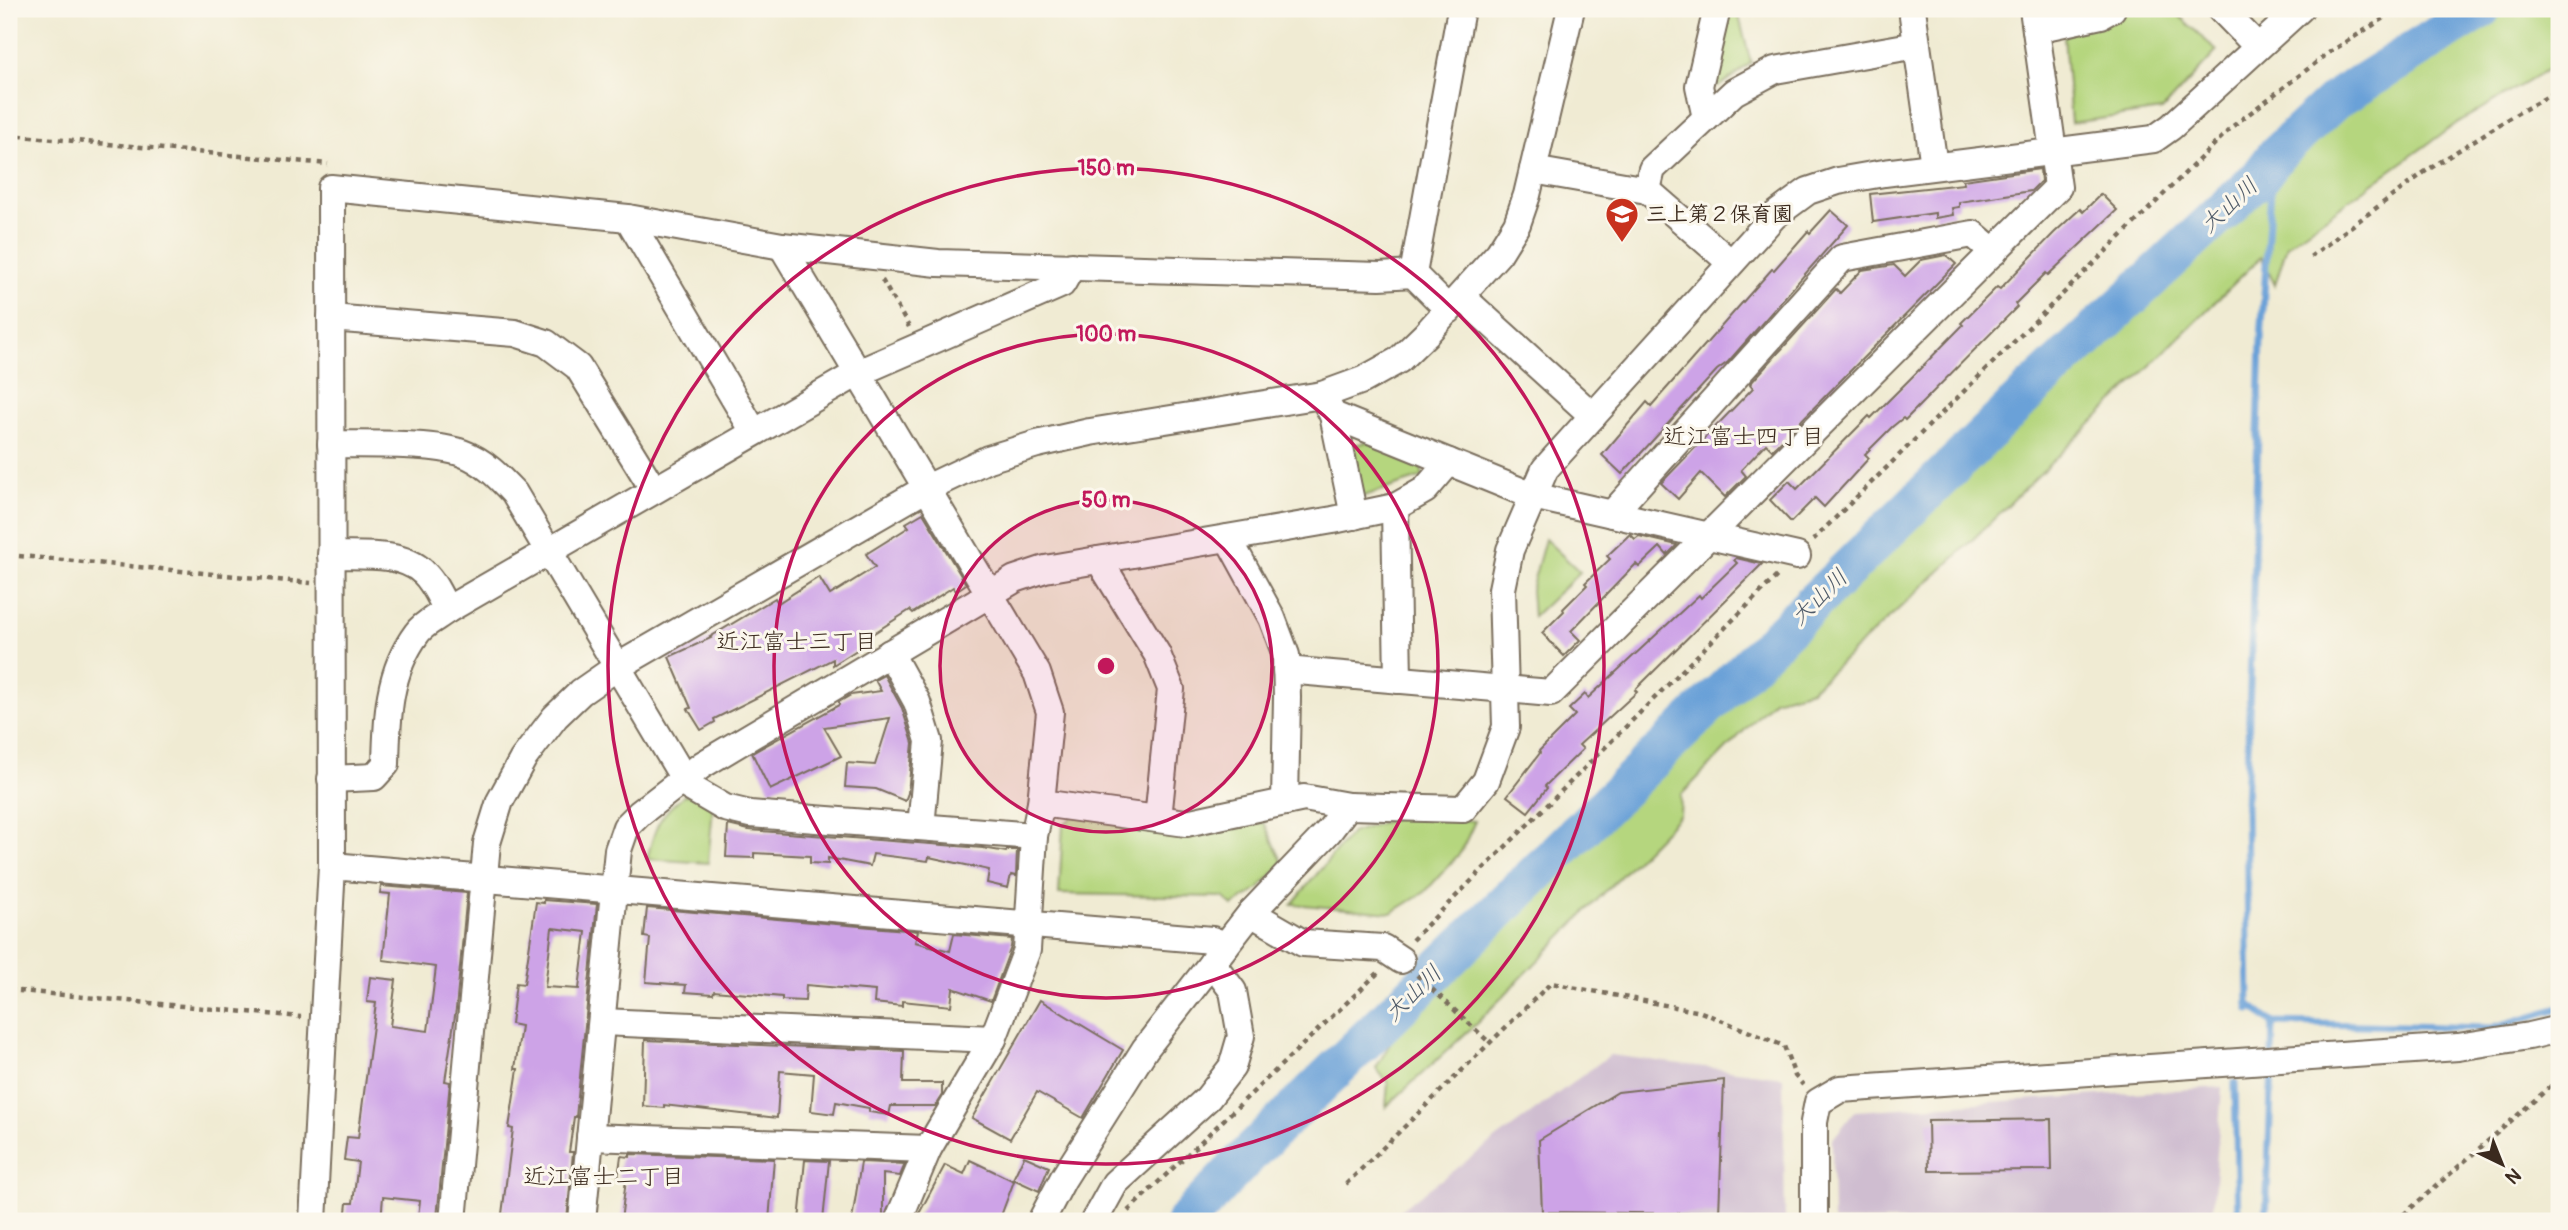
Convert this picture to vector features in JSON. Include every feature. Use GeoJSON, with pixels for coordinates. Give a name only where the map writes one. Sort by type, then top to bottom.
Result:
{"type":"FeatureCollection","features":[{"type":"Feature","properties":{"kind":"street"},"geometry":{"type":"LineString","coordinates":[[1413,274],[1461,9]]}},
{"type":"Feature","properties":{"kind":"street"},"geometry":{"type":"LineString","coordinates":[[453,1221],[487,843],[497,811],[523,759],[555,717],[617,667],[926,488],[988,459],[1090,432],[1328,405],[1363,380],[1399,360],[1500,253],[1517,224],[1533,170],[1571,9]]}},
{"type":"Feature","properties":{"kind":"street"},"geometry":{"type":"LineString","coordinates":[[1706,118],[1699,86],[1717,9]]}},
{"type":"Feature","properties":{"kind":"street"},"geometry":{"type":"LineString","coordinates":[[1912,9],[1934,166]]}},
{"type":"Feature","properties":{"kind":"street"},"geometry":{"type":"LineString","coordinates":[[1286,670],[1552,693],[2058,187],[2034,19],[2101,15],[2112,9]]}},
{"type":"Feature","properties":{"kind":"street"},"geometry":{"type":"LineString","coordinates":[[2221,9],[2258,47]]}},
{"type":"Feature","properties":{"kind":"street"},"geometry":{"type":"LineString","coordinates":[[1041,803],[1186,823],[1304,798],[1348,806],[1463,809],[1486,781],[1506,727],[1502,589],[1510,550],[1545,469],[1774,216],[1808,191],[1838,181],[1934,166],[2154,139],[2171,127],[2300,9]]}},
{"type":"Feature","properties":{"kind":"street"},"geometry":{"type":"LineString","coordinates":[[1647,190],[1652,169],[1734,92],[1774,69],[1917,45]]}},
{"type":"Feature","properties":{"kind":"street"},"geometry":{"type":"LineString","coordinates":[[1533,170],[1647,190],[1731,263]]}},
{"type":"Feature","properties":{"kind":"street"},"geometry":{"type":"LineString","coordinates":[[313,1221],[331,866],[331,188],[628,218],[782,246],[938,263],[1380,276],[1413,274],[1455,303],[1593,416]]}},
{"type":"Feature","properties":{"kind":"street"},"geometry":{"type":"LineString","coordinates":[[628,218],[754,432]]}},
{"type":"Feature","properties":{"kind":"street"},"geometry":{"type":"LineString","coordinates":[[1612,514],[1842,258],[1973,233],[1994,252]]}},
{"type":"Feature","properties":{"kind":"street"},"geometry":{"type":"LineString","coordinates":[[782,246],[1037,673],[1050,712],[1041,803],[1034,836],[1027,950],[993,1039],[928,1149],[898,1221]]}},
{"type":"Feature","properties":{"kind":"street"},"geometry":{"type":"LineString","coordinates":[[331,779],[374,777],[386,764],[388,709],[395,673],[418,631],[447,610],[858,373],[1062,284],[1072,266]]}},
{"type":"Feature","properties":{"kind":"street"},"geometry":{"type":"LineString","coordinates":[[331,318],[515,333],[546,343],[578,367],[654,490]]}},
{"type":"Feature","properties":{"kind":"street"},"geometry":{"type":"LineString","coordinates":[[1328,405],[1449,462],[1533,496],[1797,556]]}},
{"type":"Feature","properties":{"kind":"street"},"geometry":{"type":"LineString","coordinates":[[1328,405],[1354,516]]}},
{"type":"Feature","properties":{"kind":"street"},"geometry":{"type":"LineString","coordinates":[[331,444],[440,448],[463,453],[494,471],[514,493],[689,787],[725,808],[750,814],[1034,836]]}},
{"type":"Feature","properties":{"kind":"street"},"geometry":{"type":"LineString","coordinates":[[582,1221],[618,850],[626,827],[640,813],[702,765],[1015,579],[1045,569],[1395,507],[1425,490],[1449,462]]}},
{"type":"Feature","properties":{"kind":"street"},"geometry":{"type":"LineString","coordinates":[[1395,507],[1398,680]]}},
{"type":"Feature","properties":{"kind":"street"},"geometry":{"type":"LineString","coordinates":[[1228,538],[1272,618],[1286,655],[1285,802]]}},
{"type":"Feature","properties":{"kind":"street"},"geometry":{"type":"LineString","coordinates":[[331,555],[396,559],[422,571],[447,610]]}},
{"type":"Feature","properties":{"kind":"street"},"geometry":{"type":"LineString","coordinates":[[1099,560],[1157,653],[1171,689],[1158,819]]}},
{"type":"Feature","properties":{"kind":"street"},"geometry":{"type":"LineString","coordinates":[[890,653],[917,702],[929,741],[921,827]]}},
{"type":"Feature","properties":{"kind":"street"},"geometry":{"type":"LineString","coordinates":[[1041,1221],[1063,1179],[1145,1049],[1251,913],[1329,831],[1348,806]]}},
{"type":"Feature","properties":{"kind":"street"},"geometry":{"type":"LineString","coordinates":[[331,866],[1212,940],[1233,991],[1241,1036],[1233,1067],[1208,1098],[1115,1183],[1094,1221]]}},
{"type":"Feature","properties":{"kind":"street"},"geometry":{"type":"LineString","coordinates":[[1251,913],[1303,943],[1383,948],[1399,958]]}},
{"type":"Feature","properties":{"kind":"street"},"geometry":{"type":"LineString","coordinates":[[601,1022],[993,1039]]}},
{"type":"Feature","properties":{"kind":"street"},"geometry":{"type":"LineString","coordinates":[[1814,1221],[1814,1122],[1818,1102],[1840,1089],[2458,1047],[2529,1036],[2559,1028]]}},
{"type":"Feature","properties":{"kind":"street"},"geometry":{"type":"LineString","coordinates":[[590,1137],[928,1149]]}},
{"type":"Feature","properties":{"kind":"path"},"geometry":{"type":"LineString","coordinates":[[1127,1212],[1399,958],[1797,556],[2233,126],[2330,52],[2399,9]]}},
{"type":"Feature","properties":{"kind":"path"},"geometry":{"type":"LineString","coordinates":[[2310,257],[2426,171],[2559,90]]}},
{"type":"Feature","properties":{"kind":"path"},"geometry":{"type":"LineString","coordinates":[[9,135],[328,164]]}},
{"type":"Feature","properties":{"kind":"path"},"geometry":{"type":"LineString","coordinates":[[867,255],[920,346]]}},
{"type":"Feature","properties":{"kind":"path"},"geometry":{"type":"LineString","coordinates":[[9,555],[331,585]]}},
{"type":"Feature","properties":{"kind":"path"},"geometry":{"type":"LineString","coordinates":[[1399,958],[1490,1043]]}},
{"type":"Feature","properties":{"kind":"path"},"geometry":{"type":"LineString","coordinates":[[1346,1184],[1551,983],[1700,1012],[1784,1046],[1795,1076],[1818,1102]]}},
{"type":"Feature","properties":{"kind":"path"},"geometry":{"type":"LineString","coordinates":[[9,990],[323,1019]]}},
{"type":"Feature","properties":{"kind":"path"},"geometry":{"type":"LineString","coordinates":[[2396,1221],[2559,1079]]}},
{"type":"Feature","properties":{"kind":"shaded area"},"geometry":{"type":"Polygon","coordinates":[[[1610,1055],[1783,1077],[1785,1221],[1385,1221],[1610,1055]]]}},
{"type":"Feature","properties":{"kind":"shaded area"},"geometry":{"type":"Polygon","coordinates":[[[2222,1087],[2212,1221],[1833,1221],[1832,1140],[1855,1111],[2222,1087]]]}},
{"type":"Feature","properties":{"kind":"green space"},"geometry":{"type":"Polygon","coordinates":[[[1725,9],[1737,9],[1751,63],[1718,87],[1712,82],[1725,9]]]}},
{"type":"Feature","properties":{"kind":"green space"},"geometry":{"type":"Polygon","coordinates":[[[2128,9],[2172,9],[2217,51],[2162,110],[2071,123],[2064,36],[2128,9]]]}},
{"type":"Feature","properties":{"kind":"green space"},"geometry":{"type":"Polygon","coordinates":[[[2473,9],[2559,9],[2559,63],[2457,123],[2287,245],[2275,285],[2261,257],[1958,554],[1811,690],[1774,700],[1681,795],[1680,815],[1479,1021],[1386,1107],[1388,1083],[1376,1068],[1439,959],[2076,325],[2249,164],[2473,9]]]}},
{"type":"Feature","properties":{"kind":"green space"},"geometry":{"type":"Polygon","coordinates":[[[1368,442],[1420,463],[1423,477],[1361,497],[1353,445],[1368,442]]]}},
{"type":"Feature","properties":{"kind":"green space"},"geometry":{"type":"Polygon","coordinates":[[[1545,539],[1580,572],[1533,617],[1531,590],[1545,539]]]}},
{"type":"Feature","properties":{"kind":"green space"},"geometry":{"type":"Polygon","coordinates":[[[684,795],[714,796],[708,863],[647,859],[659,823],[668,809],[684,795]]]}},
{"type":"Feature","properties":{"kind":"green space"},"geometry":{"type":"Polygon","coordinates":[[[1078,812],[1223,827],[1264,822],[1283,863],[1260,888],[1233,906],[1223,897],[1059,894],[1063,825],[1078,812]]]}},
{"type":"Feature","properties":{"kind":"green space"},"geometry":{"type":"Polygon","coordinates":[[[1407,814],[1475,821],[1461,852],[1425,892],[1391,913],[1292,904],[1351,833],[1407,814]]]}},
{"type":"Feature","properties":{"kind":"building"},"geometry":{"type":"Polygon","coordinates":[[[2040,169],[2041,181],[2031,191],[1959,202],[1959,207],[1952,208],[1953,215],[1935,218],[1935,213],[1873,222],[1870,194],[1964,184],[1963,180],[2040,169]]]}},
{"type":"Feature","properties":{"kind":"building"},"geometry":{"type":"Polygon","coordinates":[[[2101,194],[2117,210],[2048,275],[2046,273],[2015,304],[2017,307],[1905,420],[1903,418],[1892,427],[1865,454],[1869,458],[1824,507],[1815,498],[1791,522],[1770,500],[1789,481],[1797,489],[1910,379],[1997,287],[2000,289],[2054,233],[2080,209],[2083,212],[2101,194]]]}},
{"type":"Feature","properties":{"kind":"building"},"geometry":{"type":"Polygon","coordinates":[[[1831,210],[1848,225],[1728,362],[1717,370],[1622,474],[1602,455],[1647,402],[1651,406],[1772,269],[1774,270],[1808,231],[1810,233],[1831,210]]]}},
{"type":"Feature","properties":{"kind":"building"},"geometry":{"type":"Polygon","coordinates":[[[1946,255],[1956,264],[1772,450],[1766,444],[1741,470],[1746,476],[1725,497],[1701,473],[1678,499],[1661,483],[1753,388],[1750,384],[1836,289],[1840,293],[1862,270],[1894,265],[1905,276],[1921,260],[1946,255]]]}},
{"type":"Feature","properties":{"kind":"building"},"geometry":{"type":"Polygon","coordinates":[[[923,513],[966,584],[956,591],[953,587],[913,613],[910,610],[860,642],[863,646],[833,665],[833,659],[714,719],[715,722],[701,730],[688,709],[691,708],[669,657],[711,638],[775,598],[778,603],[819,577],[830,595],[875,567],[866,554],[909,527],[906,523],[923,513]]]}},
{"type":"Feature","properties":{"kind":"building"},"geometry":{"type":"Polygon","coordinates":[[[1630,534],[1635,539],[1639,536],[1677,545],[1667,555],[1660,547],[1639,567],[1636,564],[1571,631],[1580,640],[1564,656],[1542,633],[1587,585],[1585,583],[1610,559],[1607,556],[1630,534]]]}},
{"type":"Feature","properties":{"kind":"building"},"geometry":{"type":"Polygon","coordinates":[[[1736,558],[1762,564],[1635,690],[1637,692],[1579,745],[1583,749],[1545,786],[1547,788],[1528,812],[1507,796],[1539,751],[1575,715],[1569,709],[1585,694],[1588,698],[1699,595],[1701,598],[1737,563],[1734,560],[1736,558]]]}},
{"type":"Feature","properties":{"kind":"building"},"geometry":{"type":"Polygon","coordinates":[[[884,675],[902,708],[913,743],[905,801],[876,789],[845,787],[847,763],[875,765],[890,718],[824,727],[841,756],[770,790],[752,753],[839,705],[839,702],[851,695],[881,691],[875,680],[884,675]]]}},
{"type":"Feature","properties":{"kind":"building"},"geometry":{"type":"Polygon","coordinates":[[[728,825],[749,830],[1006,852],[1017,850],[1016,876],[1011,875],[1008,888],[987,883],[989,870],[929,857],[928,861],[873,854],[870,866],[828,858],[828,864],[810,863],[810,856],[754,853],[754,858],[726,857],[728,825]]]}},
{"type":"Feature","properties":{"kind":"building"},"geometry":{"type":"Polygon","coordinates":[[[381,886],[467,893],[456,1009],[445,1081],[450,1082],[437,1218],[418,1216],[420,1201],[383,1197],[381,1220],[345,1221],[347,1203],[353,1203],[358,1162],[344,1160],[347,1137],[358,1138],[376,1003],[367,1002],[370,977],[396,980],[390,1026],[428,1031],[436,967],[383,960],[390,894],[380,893],[381,886]]]}},
{"type":"Feature","properties":{"kind":"building"},"geometry":{"type":"Polygon","coordinates":[[[544,900],[597,904],[576,1117],[569,1152],[573,1152],[567,1221],[502,1214],[513,1129],[509,1128],[521,1026],[511,1024],[516,983],[524,984],[536,902],[544,903],[544,900]],[[552,928],[545,987],[579,989],[586,932],[552,928]]]}},
{"type":"Feature","properties":{"kind":"building"},"geometry":{"type":"Polygon","coordinates":[[[647,908],[918,931],[915,942],[950,951],[954,934],[1012,939],[991,1001],[953,988],[951,1006],[902,1001],[902,1006],[874,1003],[875,991],[806,985],[805,1001],[714,991],[713,994],[685,992],[686,985],[646,982],[650,938],[644,937],[647,908]]]}},
{"type":"Feature","properties":{"kind":"building"},"geometry":{"type":"Polygon","coordinates":[[[1040,1000],[1123,1050],[1083,1118],[1037,1092],[1010,1139],[972,1118],[1040,1000]]]}},
{"type":"Feature","properties":{"kind":"building"},"geometry":{"type":"Polygon","coordinates":[[[645,1040],[904,1051],[903,1083],[942,1083],[942,1095],[935,1106],[891,1106],[889,1115],[836,1102],[834,1114],[811,1111],[814,1074],[780,1071],[777,1118],[664,1105],[664,1108],[643,1106],[645,1040]]]}},
{"type":"Feature","properties":{"kind":"building"},"geometry":{"type":"Polygon","coordinates":[[[1724,1080],[1719,1214],[1542,1212],[1539,1140],[1618,1092],[1724,1080]]]}},
{"type":"Feature","properties":{"kind":"building"},"geometry":{"type":"Polygon","coordinates":[[[2051,1119],[2052,1170],[1929,1171],[1928,1121],[2051,1119]]]}},
{"type":"Feature","properties":{"kind":"building"},"geometry":{"type":"Polygon","coordinates":[[[630,1154],[774,1159],[769,1221],[621,1221],[626,1179],[618,1178],[621,1156],[630,1157],[630,1154]]]}},
{"type":"Feature","properties":{"kind":"building"},"geometry":{"type":"Polygon","coordinates":[[[1024,1156],[1049,1167],[1039,1191],[1013,1179],[1024,1156]]]}},
{"type":"Feature","properties":{"kind":"building"},"geometry":{"type":"Polygon","coordinates":[[[805,1160],[829,1161],[823,1221],[799,1221],[805,1160]]]}},
{"type":"Feature","properties":{"kind":"building"},"geometry":{"type":"Polygon","coordinates":[[[970,1160],[1014,1181],[999,1221],[915,1221],[945,1165],[964,1174],[970,1160]]]}},
{"type":"Feature","properties":{"kind":"building"},"geometry":{"type":"Polygon","coordinates":[[[861,1162],[905,1164],[900,1176],[883,1174],[883,1219],[852,1220],[861,1162]]]}},
{"type":"Feature","properties":{"kind":"waterway","name":"大山川"},"geometry":{"type":"LineString","coordinates":[[1186,1221],[1253,1150],[2031,390],[2259,178],[2277,154],[2335,100],[2481,9]]}},
{"type":"Feature","properties":{"kind":"waterway"},"geometry":{"type":"LineString","coordinates":[[2249,1010],[2246,808],[2261,340],[2273,159]]}},
{"type":"Feature","properties":{"kind":"waterway"},"geometry":{"type":"LineString","coordinates":[[2249,1004],[2273,1023],[2491,1028],[2559,1008]]}},
{"type":"Feature","properties":{"kind":"waterway"},"geometry":{"type":"LineString","coordinates":[[2272,1054],[2273,1023]]}},
{"type":"Feature","properties":{"kind":"waterway"},"geometry":{"type":"LineString","coordinates":[[2266,1221],[2272,1066]]}},
{"type":"Feature","properties":{"kind":"waterway"},"geometry":{"type":"LineString","coordinates":[[2235,1083],[2238,1221]]}},
{"type":"Feature","properties":{"kind":"place","name":"三上第２保育園"},"geometry":{"type":"Point","coordinates":[1622,244]}},
{"type":"Feature","properties":{"kind":"district","name":"近江富士四丁目"},"geometry":{"type":"Point","coordinates":[1744,436]}},
{"type":"Feature","properties":{"kind":"district","name":"近江富士三丁目"},"geometry":{"type":"Point","coordinates":[797,641]}},
{"type":"Feature","properties":{"kind":"district","name":"近江富士二丁目"},"geometry":{"type":"Point","coordinates":[604,1176]}}]}
